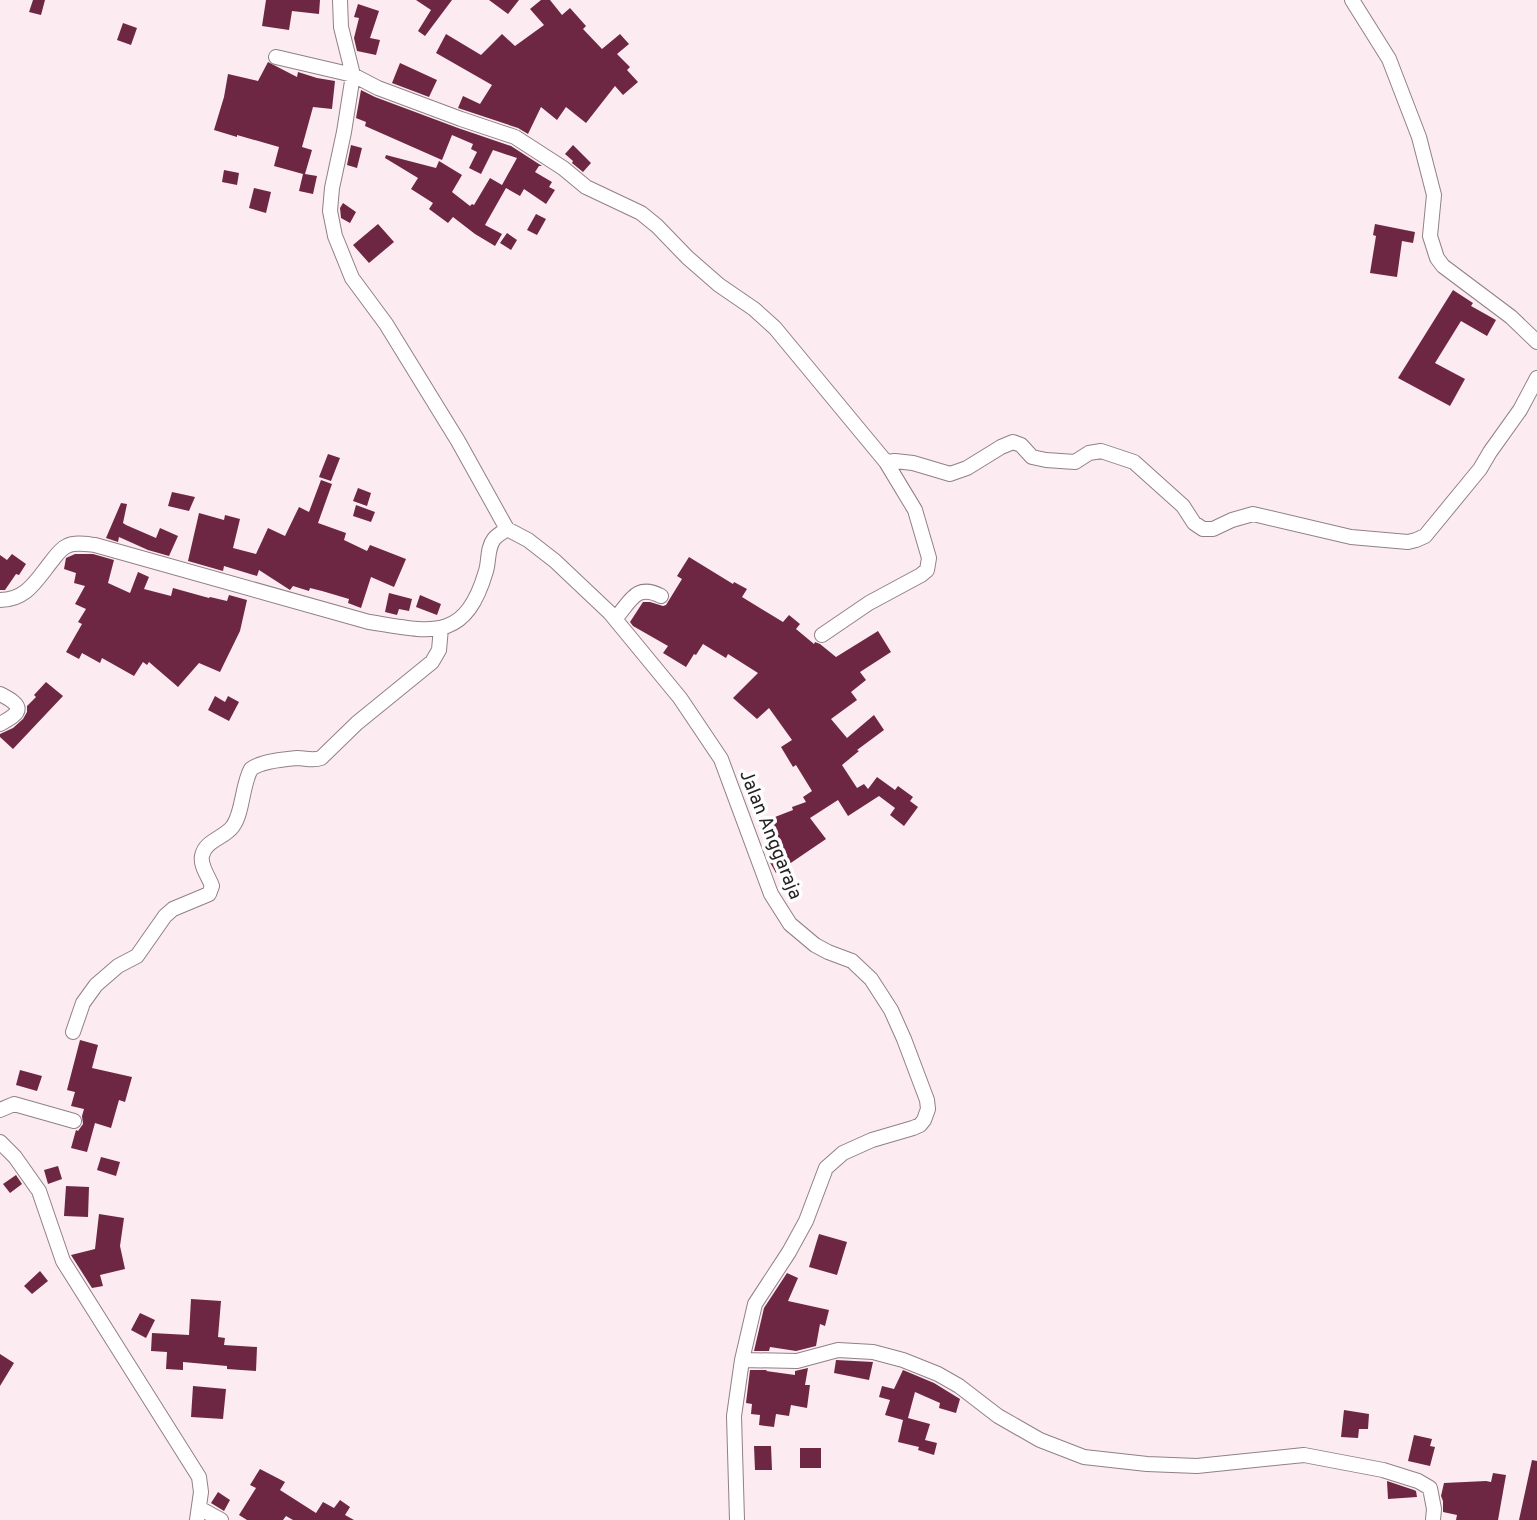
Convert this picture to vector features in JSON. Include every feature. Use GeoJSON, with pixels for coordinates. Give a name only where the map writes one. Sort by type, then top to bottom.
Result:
{"type":"FeatureCollection","features":[{"type":"Feature","properties":{"kind":"street"},"geometry":{"type":"LineString","coordinates":[[0,600],[19,597],[34,585],[60,551],[76,544],[95,544],[369,622],[416,629],[446,627],[468,612],[477,598],[494,539],[506,529],[458,441],[386,324],[352,278],[335,236],[330,211],[332,188],[353,75],[341,27],[340,0]]}},
{"type":"Feature","properties":{"kind":"street"},"geometry":{"type":"LineString","coordinates":[[1352,0],[1389,59],[1419,137],[1434,195],[1430,236],[1437,258],[1443,267],[1511,317],[1537,342]]}},
{"type":"Feature","properties":{"kind":"street"},"geometry":{"type":"LineString","coordinates":[[276,57],[353,75],[378,88],[515,137],[563,168],[586,187],[640,213],[708,276],[754,309],[775,328],[886,462],[915,510],[929,558],[927,569],[921,575],[869,603],[822,635]]}},
{"type":"Feature","properties":{"kind":"street"},"geometry":{"type":"LineString","coordinates":[[886,462],[913,463],[950,474],[967,468],[1013,442],[1021,444],[1032,457],[1046,460],[1075,461],[1089,453],[1101,451],[1134,462],[1183,506],[1194,523],[1203,529],[1213,529],[1253,514],[1351,537],[1408,542],[1425,536],[1480,469],[1520,410],[1537,378]]}},
{"type":"Feature","properties":{"kind":"street","name":"Jalan Anggaraja"},"geometry":{"type":"LineString","coordinates":[[506,529],[528,540],[555,561],[615,619],[680,698],[722,759],[771,894],[790,924],[815,945],[852,961],[871,979],[891,1010],[927,1100],[928,1109],[920,1125],[872,1140],[843,1153],[826,1168],[806,1221],[755,1304],[742,1360],[734,1416],[737,1520]]}},
{"type":"Feature","properties":{"kind":"street"},"geometry":{"type":"LineString","coordinates":[[615,619],[639,592],[646,590],[661,596]]}},
{"type":"Feature","properties":{"kind":"street"},"geometry":{"type":"LineString","coordinates":[[73,1032],[83,1003],[96,985],[118,966],[137,956],[173,909],[209,894],[212,886],[201,861],[203,851],[234,825],[251,769],[257,764],[294,758],[321,758],[358,723],[432,662],[439,650],[440,628]]}},
{"type":"Feature","properties":{"kind":"street"},"geometry":{"type":"LineString","coordinates":[[0,694],[18,706],[13,717],[0,724]]}},
{"type":"Feature","properties":{"kind":"street"},"geometry":{"type":"LineString","coordinates":[[0,1110],[14,1104],[74,1121]]}},
{"type":"Feature","properties":{"kind":"street"},"geometry":{"type":"LineString","coordinates":[[0,1142],[15,1157],[39,1191],[62,1261],[199,1477],[201,1492],[198,1514],[221,1520]]}},
{"type":"Feature","properties":{"kind":"street"},"geometry":{"type":"LineString","coordinates":[[742,1360],[797,1361],[838,1350],[873,1352],[903,1360],[959,1386],[998,1416],[1040,1440],[1084,1457],[1197,1466],[1304,1455],[1383,1469],[1430,1488],[1433,1520]]}},
{"type":"Feature","properties":{"kind":"building"},"geometry":{"type":"Polygon","coordinates":[[[33,0],[45,0],[41,15],[29,12],[33,0]]]}},
{"type":"Feature","properties":{"kind":"building"},"geometry":{"type":"Polygon","coordinates":[[[266,0],[320,0],[319,14],[292,11],[289,30],[262,26],[266,0]]]}},
{"type":"Feature","properties":{"kind":"building"},"geometry":{"type":"Polygon","coordinates":[[[416,0],[452,0],[425,36],[418,31],[431,10],[416,0]]]}},
{"type":"Feature","properties":{"kind":"building"},"geometry":{"type":"Polygon","coordinates":[[[489,0],[519,0],[508,14],[489,0]]]}},
{"type":"Feature","properties":{"kind":"building"},"geometry":{"type":"Polygon","coordinates":[[[541,0],[550,0],[562,15],[570,8],[586,26],[583,29],[602,49],[620,34],[629,44],[617,54],[630,67],[627,70],[638,82],[623,95],[615,86],[586,123],[566,107],[557,120],[541,107],[528,134],[518,128],[458,108],[463,96],[480,104],[492,85],[436,53],[446,34],[481,55],[502,34],[515,46],[544,25],[530,9],[541,0]]]}},
{"type":"Feature","properties":{"kind":"building"},"geometry":{"type":"Polygon","coordinates":[[[358,4],[379,11],[370,38],[380,40],[376,55],[357,51],[354,38],[359,18],[354,17],[358,4]]]}},
{"type":"Feature","properties":{"kind":"building"},"geometry":{"type":"Polygon","coordinates":[[[123,23],[137,28],[131,45],[117,40],[123,23]]]}},
{"type":"Feature","properties":{"kind":"building"},"geometry":{"type":"Polygon","coordinates":[[[268,62],[297,77],[298,72],[335,81],[332,109],[313,107],[302,147],[312,150],[305,174],[317,176],[313,194],[299,191],[303,174],[274,166],[279,147],[214,130],[228,74],[258,81],[268,62]]]}},
{"type":"Feature","properties":{"kind":"building"},"geometry":{"type":"Polygon","coordinates":[[[400,63],[437,80],[429,97],[392,83],[400,63]]]}},
{"type":"Feature","properties":{"kind":"building"},"geometry":{"type":"Polygon","coordinates":[[[361,90],[511,146],[542,166],[535,172],[552,182],[549,187],[555,190],[546,204],[524,189],[520,196],[506,188],[485,225],[502,234],[495,246],[453,217],[448,223],[429,209],[433,203],[411,189],[418,178],[385,158],[386,155],[436,168],[439,161],[462,175],[452,192],[470,206],[474,205],[490,178],[502,185],[517,158],[493,150],[481,174],[469,168],[477,152],[471,149],[473,144],[452,135],[442,160],[365,126],[366,122],[356,118],[361,90]]]}},
{"type":"Feature","properties":{"kind":"building"},"geometry":{"type":"Polygon","coordinates":[[[351,145],[362,148],[357,168],[347,165],[351,145]]]}},
{"type":"Feature","properties":{"kind":"building"},"geometry":{"type":"Polygon","coordinates":[[[573,145],[591,163],[583,172],[565,154],[573,145]]]}},
{"type":"Feature","properties":{"kind":"building"},"geometry":{"type":"Polygon","coordinates":[[[224,170],[239,173],[237,185],[222,182],[224,170]]]}},
{"type":"Feature","properties":{"kind":"building"},"geometry":{"type":"Polygon","coordinates":[[[254,188],[271,192],[266,213],[249,208],[254,188]]]}},
{"type":"Feature","properties":{"kind":"building"},"geometry":{"type":"Polygon","coordinates":[[[343,203],[356,212],[350,223],[341,218],[340,208],[343,203]]]}},
{"type":"Feature","properties":{"kind":"building"},"geometry":{"type":"Polygon","coordinates":[[[536,214],[546,219],[537,235],[527,230],[536,214]]]}},
{"type":"Feature","properties":{"kind":"building"},"geometry":{"type":"Polygon","coordinates":[[[378,224],[394,242],[369,263],[353,245],[378,224]]]}},
{"type":"Feature","properties":{"kind":"building"},"geometry":{"type":"Polygon","coordinates":[[[1375,224],[1415,232],[1413,243],[1402,241],[1397,277],[1370,273],[1376,236],[1373,235],[1375,224]]]}},
{"type":"Feature","properties":{"kind":"building"},"geometry":{"type":"Polygon","coordinates":[[[507,233],[517,240],[511,250],[500,243],[507,233]]]}},
{"type":"Feature","properties":{"kind":"building"},"geometry":{"type":"Polygon","coordinates":[[[1453,290],[1473,303],[1471,306],[1496,320],[1487,336],[1461,321],[1435,363],[1465,379],[1450,406],[1398,378],[1453,290]]]}},
{"type":"Feature","properties":{"kind":"building"},"geometry":{"type":"Polygon","coordinates":[[[328,454],[340,458],[331,481],[319,477],[328,454]]]}},
{"type":"Feature","properties":{"kind":"building"},"geometry":{"type":"Polygon","coordinates":[[[321,480],[332,484],[318,523],[346,533],[344,540],[367,551],[370,545],[406,559],[394,587],[371,577],[361,608],[348,603],[349,599],[322,591],[310,588],[309,591],[293,586],[290,590],[259,570],[257,576],[224,566],[223,571],[188,561],[199,513],[224,520],[225,515],[240,519],[233,548],[256,554],[268,528],[285,536],[299,507],[309,512],[321,480]]]}},
{"type":"Feature","properties":{"kind":"building"},"geometry":{"type":"Polygon","coordinates":[[[358,488],[371,493],[367,506],[353,501],[358,488]]]}},
{"type":"Feature","properties":{"kind":"building"},"geometry":{"type":"Polygon","coordinates":[[[172,492],[195,497],[189,511],[168,506],[172,492]]]}},
{"type":"Feature","properties":{"kind":"building"},"geometry":{"type":"Polygon","coordinates":[[[121,503],[127,504],[123,523],[126,525],[156,538],[160,528],[178,536],[169,556],[119,537],[118,542],[106,538],[121,503]]]}},
{"type":"Feature","properties":{"kind":"building"},"geometry":{"type":"Polygon","coordinates":[[[356,505],[375,512],[371,522],[353,516],[356,505]]]}},
{"type":"Feature","properties":{"kind":"building"},"geometry":{"type":"Polygon","coordinates":[[[12,554],[26,564],[5,590],[0,590],[0,555],[7,560],[12,554]]]}},
{"type":"Feature","properties":{"kind":"building"},"geometry":{"type":"Polygon","coordinates":[[[75,554],[93,554],[114,560],[108,583],[130,593],[138,572],[149,577],[144,589],[171,596],[173,588],[227,601],[229,595],[247,600],[240,631],[220,672],[199,663],[178,687],[149,662],[147,665],[143,662],[134,676],[102,658],[100,663],[82,653],[79,659],[66,652],[82,624],[78,622],[86,609],[75,604],[85,586],[74,583],[76,573],[64,569],[66,558],[75,554]]]}},
{"type":"Feature","properties":{"kind":"building"},"geometry":{"type":"Polygon","coordinates":[[[689,557],[733,584],[734,582],[747,589],[742,597],[783,622],[789,615],[800,624],[796,629],[836,657],[878,631],[891,652],[860,672],[866,680],[851,692],[857,700],[831,719],[847,738],[874,715],[884,730],[842,765],[857,788],[864,784],[868,789],[877,777],[895,790],[898,786],[913,797],[910,801],[918,807],[904,826],[890,815],[895,808],[879,796],[848,816],[838,800],[810,818],[826,839],[776,873],[768,859],[773,856],[761,825],[806,802],[803,797],[812,791],[781,747],[792,740],[769,708],[757,719],[733,698],[758,673],[728,654],[726,658],[703,644],[686,667],[663,653],[668,646],[630,622],[643,602],[666,605],[682,579],[677,576],[689,557]]]}},
{"type":"Feature","properties":{"kind":"building"},"geometry":{"type":"Polygon","coordinates":[[[389,593],[412,599],[409,611],[399,609],[397,615],[385,612],[389,593]]]}},
{"type":"Feature","properties":{"kind":"building"},"geometry":{"type":"Polygon","coordinates":[[[420,595],[441,604],[437,615],[416,607],[420,595]]]}},
{"type":"Feature","properties":{"kind":"building"},"geometry":{"type":"Polygon","coordinates":[[[46,682],[63,696],[13,749],[0,734],[23,719],[27,706],[46,682]]]}},
{"type":"Feature","properties":{"kind":"building"},"geometry":{"type":"Polygon","coordinates":[[[215,696],[225,702],[228,696],[239,702],[229,721],[208,710],[215,696]]]}},
{"type":"Feature","properties":{"kind":"building"},"geometry":{"type":"Polygon","coordinates":[[[80,1040],[98,1045],[92,1068],[132,1077],[125,1102],[119,1100],[111,1128],[95,1123],[87,1152],[71,1148],[76,1130],[83,1124],[84,1109],[71,1106],[75,1092],[67,1090],[80,1040]]]}},
{"type":"Feature","properties":{"kind":"building"},"geometry":{"type":"Polygon","coordinates":[[[20,1070],[42,1076],[37,1091],[16,1085],[20,1070]]]}},
{"type":"Feature","properties":{"kind":"building"},"geometry":{"type":"Polygon","coordinates":[[[101,1157],[120,1162],[116,1176],[97,1170],[101,1157]]]}},
{"type":"Feature","properties":{"kind":"building"},"geometry":{"type":"Polygon","coordinates":[[[58,1166],[62,1179],[48,1184],[44,1170],[58,1166]]]}},
{"type":"Feature","properties":{"kind":"building"},"geometry":{"type":"Polygon","coordinates":[[[16,1175],[22,1184],[10,1193],[3,1184],[16,1175]]]}},
{"type":"Feature","properties":{"kind":"building"},"geometry":{"type":"Polygon","coordinates":[[[66,1186],[89,1187],[88,1217],[64,1216],[66,1186]]]}},
{"type":"Feature","properties":{"kind":"building"},"geometry":{"type":"Polygon","coordinates":[[[99,1214],[124,1218],[120,1246],[125,1269],[100,1275],[103,1286],[92,1288],[71,1255],[95,1249],[99,1214]]]}},
{"type":"Feature","properties":{"kind":"building"},"geometry":{"type":"Polygon","coordinates":[[[819,1234],[847,1242],[837,1275],[809,1267],[819,1234]]]}},
{"type":"Feature","properties":{"kind":"building"},"geometry":{"type":"Polygon","coordinates":[[[40,1271],[48,1281],[32,1294],[24,1286],[40,1271]]]}},
{"type":"Feature","properties":{"kind":"building"},"geometry":{"type":"Polygon","coordinates":[[[787,1273],[798,1278],[788,1301],[829,1310],[825,1326],[820,1324],[816,1346],[796,1351],[770,1347],[769,1351],[754,1351],[764,1308],[787,1273]]]}},
{"type":"Feature","properties":{"kind":"building"},"geometry":{"type":"Polygon","coordinates":[[[191,1299],[221,1301],[218,1337],[225,1338],[224,1345],[257,1347],[256,1371],[183,1362],[183,1370],[166,1369],[167,1352],[151,1351],[152,1333],[189,1335],[191,1299]]]}},
{"type":"Feature","properties":{"kind":"building"},"geometry":{"type":"Polygon","coordinates":[[[140,1313],[155,1320],[146,1338],[131,1330],[140,1313]]]}},
{"type":"Feature","properties":{"kind":"building"},"geometry":{"type":"Polygon","coordinates":[[[0,1354],[14,1363],[0,1386],[0,1354]]]}},
{"type":"Feature","properties":{"kind":"building"},"geometry":{"type":"Polygon","coordinates":[[[836,1360],[873,1362],[869,1380],[834,1373],[836,1360]]]}},
{"type":"Feature","properties":{"kind":"building"},"geometry":{"type":"Polygon","coordinates":[[[808,1368],[805,1385],[810,1385],[807,1408],[791,1405],[789,1416],[776,1414],[774,1427],[759,1425],[760,1415],[751,1414],[752,1404],[746,1403],[750,1370],[795,1375],[795,1371],[808,1368]]]}},
{"type":"Feature","properties":{"kind":"building"},"geometry":{"type":"Polygon","coordinates":[[[903,1370],[934,1383],[960,1399],[956,1413],[939,1408],[940,1403],[915,1392],[908,1418],[930,1424],[925,1440],[937,1443],[934,1455],[918,1450],[919,1447],[898,1442],[903,1420],[885,1415],[890,1400],[879,1397],[882,1386],[894,1389],[903,1370]]]}},
{"type":"Feature","properties":{"kind":"building"},"geometry":{"type":"Polygon","coordinates":[[[193,1386],[226,1389],[223,1419],[191,1417],[193,1386]]]}},
{"type":"Feature","properties":{"kind":"building"},"geometry":{"type":"Polygon","coordinates":[[[1344,1410],[1369,1414],[1368,1429],[1359,1429],[1358,1438],[1341,1437],[1344,1410]]]}},
{"type":"Feature","properties":{"kind":"building"},"geometry":{"type":"Polygon","coordinates":[[[1414,1435],[1432,1439],[1430,1446],[1435,1447],[1430,1466],[1408,1461],[1414,1435]]]}},
{"type":"Feature","properties":{"kind":"building"},"geometry":{"type":"Polygon","coordinates":[[[754,1446],[771,1446],[772,1470],[755,1470],[754,1446]]]}},
{"type":"Feature","properties":{"kind":"building"},"geometry":{"type":"Polygon","coordinates":[[[800,1448],[821,1448],[821,1468],[800,1468],[800,1448]]]}},
{"type":"Feature","properties":{"kind":"building"},"geometry":{"type":"Polygon","coordinates":[[[1532,1460],[1537,1461],[1537,1520],[1519,1520],[1532,1460]]]}},
{"type":"Feature","properties":{"kind":"building"},"geometry":{"type":"Polygon","coordinates":[[[260,1469],[285,1482],[280,1490],[316,1513],[323,1502],[334,1508],[340,1500],[350,1507],[345,1515],[354,1520],[293,1520],[286,1516],[283,1520],[247,1520],[239,1515],[256,1488],[250,1485],[260,1469]]]}},
{"type":"Feature","properties":{"kind":"building"},"geometry":{"type":"Polygon","coordinates":[[[1493,1473],[1506,1475],[1498,1520],[1456,1520],[1457,1515],[1443,1512],[1441,1496],[1444,1483],[1491,1482],[1493,1473]]]}},
{"type":"Feature","properties":{"kind":"building"},"geometry":{"type":"Polygon","coordinates":[[[1387,1481],[1416,1491],[1417,1497],[1388,1499],[1387,1481]]]}},
{"type":"Feature","properties":{"kind":"building"},"geometry":{"type":"Polygon","coordinates":[[[218,1492],[230,1500],[224,1511],[211,1503],[218,1492]]]}}]}
